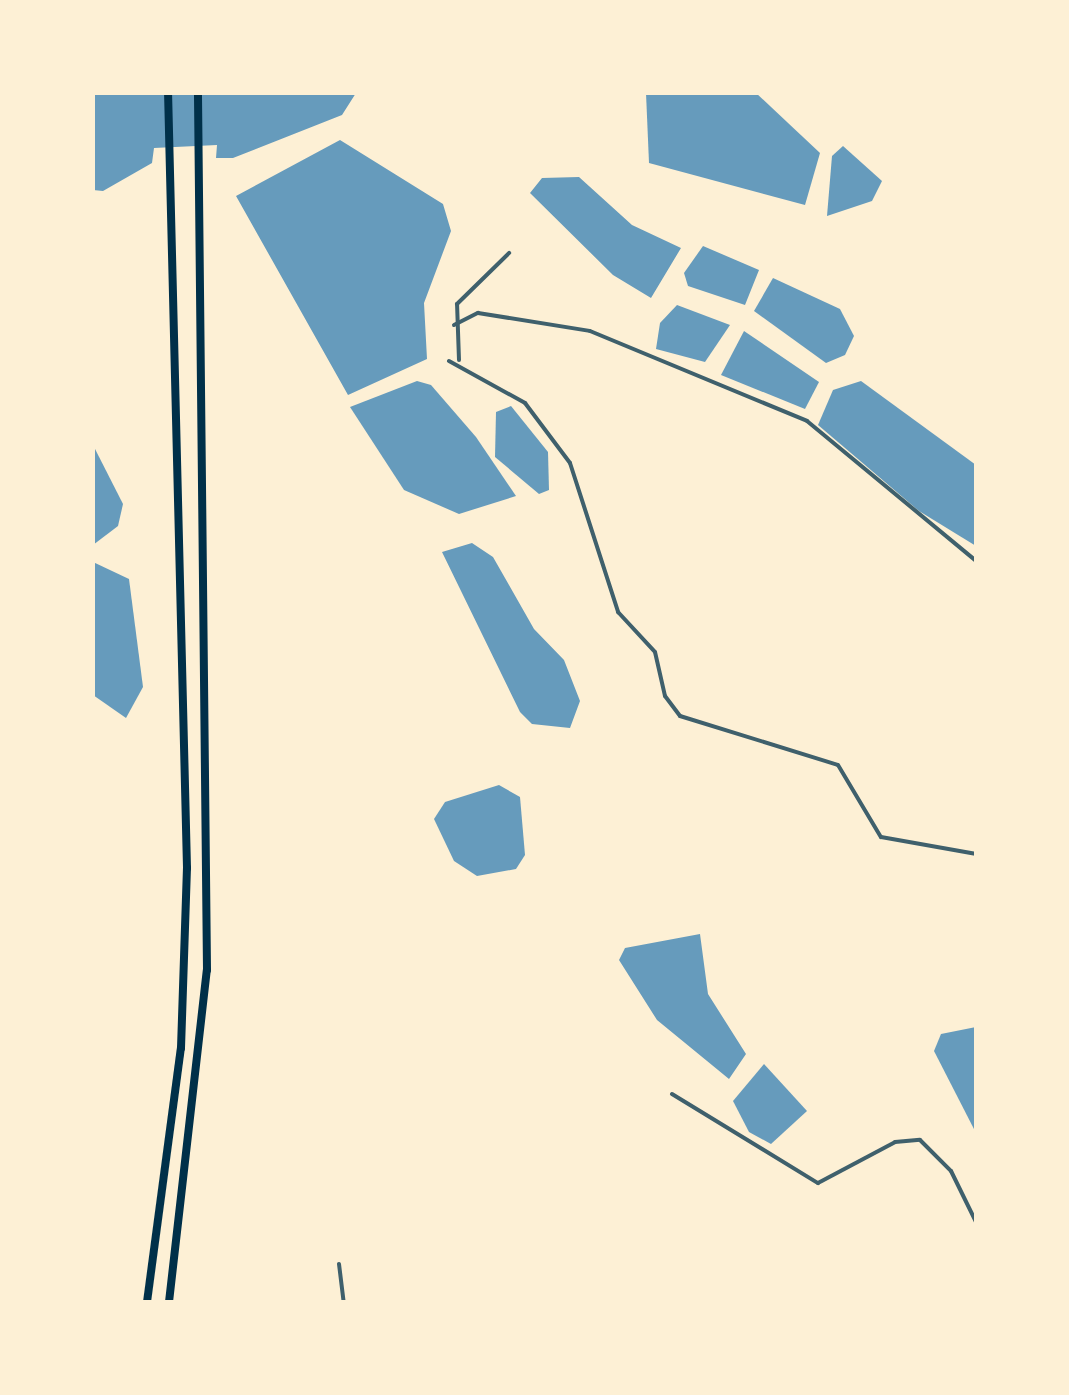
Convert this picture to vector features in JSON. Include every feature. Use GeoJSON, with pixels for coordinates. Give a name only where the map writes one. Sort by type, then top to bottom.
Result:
{"type":"FeatureCollection","features":[{"type":"Feature","properties":{"kind":"highway"},"geometry":{"type":"LineString","coordinates":[[147,1302],[186,953],[169,298],[168,92]]}},
{"type":"Feature","properties":{"kind":"highway"},"geometry":{"type":"LineString","coordinates":[[169,1302],[207,970],[198,92]]}},
{"type":"Feature","properties":{"kind":"street"},"geometry":{"type":"LineString","coordinates":[[460,362],[454,326],[463,293],[509,253]]}},
{"type":"Feature","properties":{"kind":"street"},"geometry":{"type":"LineString","coordinates":[[454,326],[478,314],[590,331],[807,421],[976,561]]}},
{"type":"Feature","properties":{"kind":"street"},"geometry":{"type":"LineString","coordinates":[[450,361],[460,362],[525,403],[570,463],[618,612],[655,652],[665,696],[680,716],[838,764],[865,798],[876,835],[976,854]]}},
{"type":"Feature","properties":{"kind":"street"},"geometry":{"type":"LineString","coordinates":[[672,1094],[818,1183],[878,1149],[920,1140],[952,1170],[976,1222]]}},
{"type":"Feature","properties":{"kind":"street"},"geometry":{"type":"LineString","coordinates":[[339,1264],[344,1302]]}},
{"type":"Feature","properties":{"kind":"water"},"geometry":{"type":"Polygon","coordinates":[[[755,92],[820,153],[805,205],[649,163],[646,93],[755,92]]]}},
{"type":"Feature","properties":{"kind":"water"},"geometry":{"type":"Polygon","coordinates":[[[93,93],[356,93],[342,115],[233,158],[216,158],[217,145],[154,148],[152,163],[103,191],[93,190],[93,93]]]}},
{"type":"Feature","properties":{"kind":"water"},"geometry":{"type":"Polygon","coordinates":[[[340,140],[443,204],[451,231],[424,303],[427,359],[348,395],[236,196],[340,140]]]}},
{"type":"Feature","properties":{"kind":"water"},"geometry":{"type":"Polygon","coordinates":[[[843,146],[882,181],[872,201],[827,216],[832,156],[843,146]]]}},
{"type":"Feature","properties":{"kind":"water"},"geometry":{"type":"Polygon","coordinates":[[[579,177],[632,225],[681,248],[651,298],[613,275],[530,193],[542,178],[579,177]]]}},
{"type":"Feature","properties":{"kind":"water"},"geometry":{"type":"Polygon","coordinates":[[[703,246],[759,270],[745,305],[688,286],[684,273],[703,246]]]}},
{"type":"Feature","properties":{"kind":"water"},"geometry":{"type":"Polygon","coordinates":[[[773,278],[840,309],[854,336],[845,355],[826,363],[754,311],[773,278]]]}},
{"type":"Feature","properties":{"kind":"water"},"geometry":{"type":"Polygon","coordinates":[[[677,305],[730,325],[705,362],[656,349],[660,323],[677,305]]]}},
{"type":"Feature","properties":{"kind":"water"},"geometry":{"type":"Polygon","coordinates":[[[744,331],[819,382],[805,409],[721,375],[744,331]]]}},
{"type":"Feature","properties":{"kind":"water"},"geometry":{"type":"Polygon","coordinates":[[[417,381],[431,385],[476,437],[516,496],[459,514],[404,490],[350,407],[417,381]]]}},
{"type":"Feature","properties":{"kind":"water"},"geometry":{"type":"Polygon","coordinates":[[[861,381],[976,465],[976,546],[919,511],[818,425],[833,390],[861,381]]]}},
{"type":"Feature","properties":{"kind":"water"},"geometry":{"type":"Polygon","coordinates":[[[511,406],[548,452],[549,490],[539,494],[495,457],[496,412],[511,406]]]}},
{"type":"Feature","properties":{"kind":"water"},"geometry":{"type":"Polygon","coordinates":[[[93,445],[123,504],[118,526],[93,545],[93,445]]]}},
{"type":"Feature","properties":{"kind":"water"},"geometry":{"type":"Polygon","coordinates":[[[472,543],[493,557],[534,629],[564,660],[580,701],[570,728],[532,724],[520,712],[442,552],[472,543]]]}},
{"type":"Feature","properties":{"kind":"water"},"geometry":{"type":"Polygon","coordinates":[[[93,562],[129,579],[143,687],[126,718],[93,695],[93,562]]]}},
{"type":"Feature","properties":{"kind":"water"},"geometry":{"type":"Polygon","coordinates":[[[499,785],[520,797],[525,855],[516,869],[477,876],[454,861],[434,819],[445,802],[499,785]]]}},
{"type":"Feature","properties":{"kind":"water"},"geometry":{"type":"Polygon","coordinates":[[[700,934],[708,994],[746,1054],[729,1079],[657,1020],[619,960],[625,948],[700,934]]]}},
{"type":"Feature","properties":{"kind":"water"},"geometry":{"type":"Polygon","coordinates":[[[976,1027],[976,1133],[934,1051],[941,1034],[976,1027]]]}},
{"type":"Feature","properties":{"kind":"water"},"geometry":{"type":"Polygon","coordinates":[[[764,1064],[807,1111],[771,1144],[749,1132],[733,1101],[764,1064]]]}}]}
